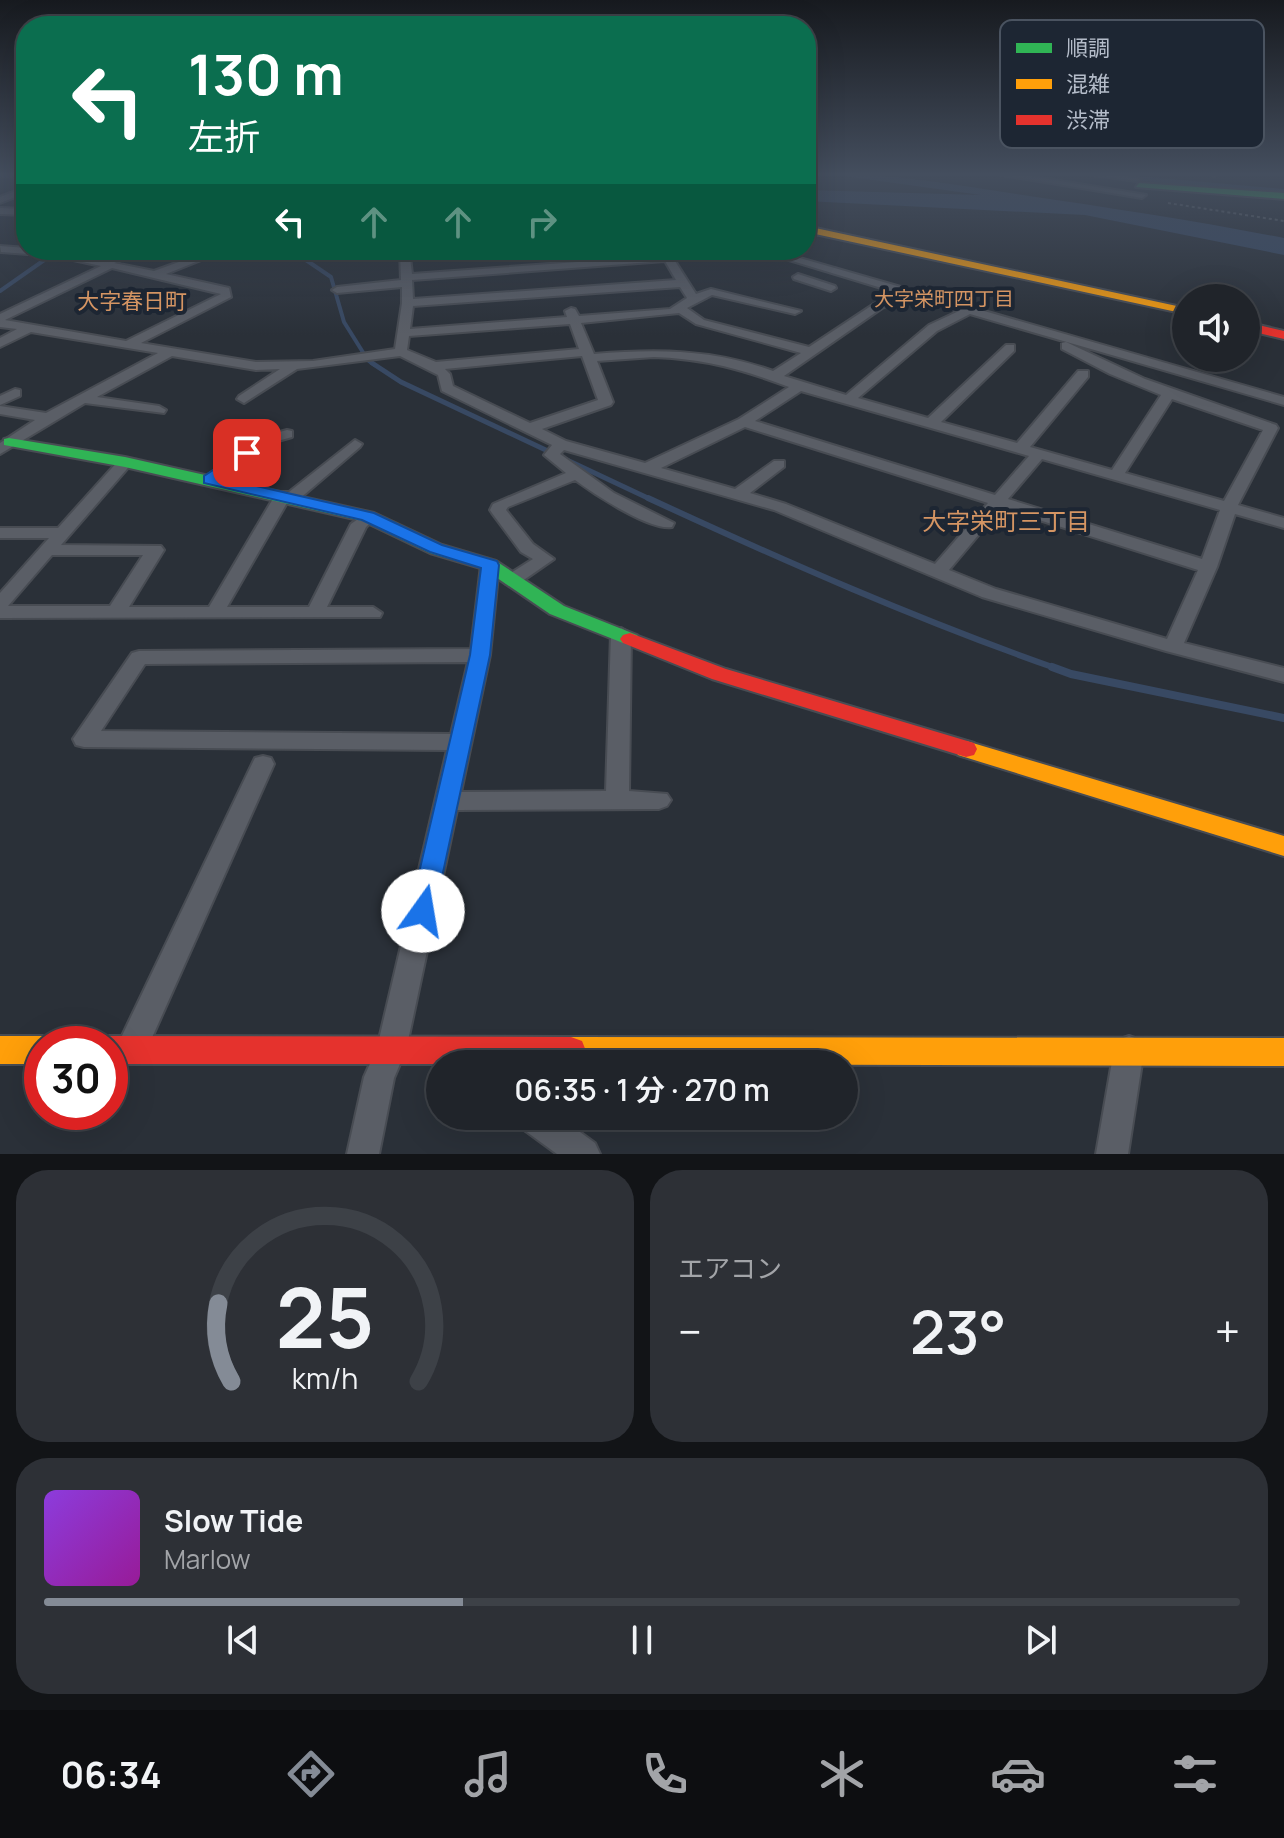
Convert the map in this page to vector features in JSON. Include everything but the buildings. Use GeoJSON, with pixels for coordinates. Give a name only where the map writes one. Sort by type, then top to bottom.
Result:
{"type":"FeatureCollection","features":[{"type":"Feature","properties":{"kind":"street"},"geometry":{"type":"LineString","coordinates":[[816,231],[1172,308]]}},
{"type":"Feature","properties":{"kind":"street"},"geometry":{"type":"LineString","coordinates":[[86,260],[225,290],[227,295],[129,344]]}},
{"type":"Feature","properties":{"kind":"street"},"geometry":{"type":"LineString","coordinates":[[1,323],[117,260]]}},
{"type":"Feature","properties":{"kind":"street"},"geometry":{"type":"LineString","coordinates":[[153,275],[194,260]]}},
{"type":"Feature","properties":{"kind":"street"},"geometry":{"type":"LineString","coordinates":[[401,352],[408,303],[406,260]]}},
{"type":"Feature","properties":{"kind":"street"},"geometry":{"type":"LineString","coordinates":[[337,290],[515,264],[541,267],[608,260]]}},
{"type":"Feature","properties":{"kind":"street"},"geometry":{"type":"LineString","coordinates":[[670,260],[693,299]]}},
{"type":"Feature","properties":{"kind":"street"},"geometry":{"type":"LineString","coordinates":[[795,260],[1284,401]]}},
{"type":"Feature","properties":{"kind":"street"},"geometry":{"type":"LineString","coordinates":[[541,267],[549,293]]}},
{"type":"Feature","properties":{"kind":"street"},"geometry":{"type":"LineString","coordinates":[[815,283],[840,273]]}},
{"type":"Feature","properties":{"kind":"street"},"geometry":{"type":"LineString","coordinates":[[798,277],[831,288]]}},
{"type":"Feature","properties":{"kind":"street"},"geometry":{"type":"LineString","coordinates":[[408,303],[685,283]]}},
{"type":"Feature","properties":{"kind":"street"},"geometry":{"type":"LineString","coordinates":[[528,429],[606,402],[564,292]]}},
{"type":"Feature","properties":{"kind":"street"},"geometry":{"type":"LineString","coordinates":[[404,333],[680,309],[693,299],[711,292],[795,311]]}},
{"type":"Feature","properties":{"kind":"street"},"geometry":{"type":"LineString","coordinates":[[773,377],[878,306],[907,293]]}},
{"type":"Feature","properties":{"kind":"street"},"geometry":{"type":"LineString","coordinates":[[680,309],[700,322],[809,351]]}},
{"type":"Feature","properties":{"kind":"street"},"geometry":{"type":"LineString","coordinates":[[848,400],[933,328],[967,311]]}},
{"type":"Feature","properties":{"kind":"street"},"geometry":{"type":"LineString","coordinates":[[1,323],[256,366],[295,366],[401,352],[434,366],[444,374],[447,388],[528,429],[556,449],[577,474],[608,496],[666,523]]}},
{"type":"Feature","properties":{"kind":"street"},"geometry":{"type":"LineString","coordinates":[[0,343],[29,328]]}},
{"type":"Feature","properties":{"kind":"street"},"geometry":{"type":"LineString","coordinates":[[1260,329],[1284,335]]}},
{"type":"Feature","properties":{"kind":"street"},"geometry":{"type":"LineString","coordinates":[[1065,339],[1066,346],[1089,360],[1271,428],[1229,507],[1208,567],[1173,647]]}},
{"type":"Feature","properties":{"kind":"street"},"geometry":{"type":"LineString","coordinates":[[931,423],[1010,348]]}},
{"type":"Feature","properties":{"kind":"street"},"geometry":{"type":"LineString","coordinates":[[5,446],[48,418],[169,352]]}},
{"type":"Feature","properties":{"kind":"street"},"geometry":{"type":"LineString","coordinates":[[434,366],[588,355],[698,355],[1284,523]]}},
{"type":"Feature","properties":{"kind":"street"},"geometry":{"type":"LineString","coordinates":[[244,399],[295,366]]}},
{"type":"Feature","properties":{"kind":"street"},"geometry":{"type":"LineString","coordinates":[[1021,448],[1083,374]]}},
{"type":"Feature","properties":{"kind":"street"},"geometry":{"type":"LineString","coordinates":[[648,468],[744,422],[799,386]]}},
{"type":"Feature","properties":{"kind":"street"},"geometry":{"type":"LineString","coordinates":[[1116,475],[1170,392]]}},
{"type":"Feature","properties":{"kind":"street"},"geometry":{"type":"LineString","coordinates":[[0,401],[15,393]]}},
{"type":"Feature","properties":{"kind":"street"},"geometry":{"type":"LineString","coordinates":[[82,399],[159,410]]}},
{"type":"Feature","properties":{"kind":"street"},"geometry":{"type":"LineString","coordinates":[[0,410],[48,418]]}},
{"type":"Feature","properties":{"kind":"street"},"geometry":{"type":"LineString","coordinates":[[744,422],[1208,567]]}},
{"type":"Feature","properties":{"kind":"street"},"geometry":{"type":"LineString","coordinates":[[209,480],[266,440],[287,434]]}},
{"type":"Feature","properties":{"kind":"street"},"geometry":{"type":"LineString","coordinates":[[215,612],[287,496],[355,444]]}},
{"type":"Feature","properties":{"kind":"street"},"geometry":{"type":"LineString","coordinates":[[5,446],[125,462],[287,496],[368,517],[436,549],[490,565],[557,610],[719,674],[1284,846]]}},
{"type":"Feature","properties":{"kind":"street"},"geometry":{"type":"LineString","coordinates":[[556,449],[648,468],[780,507],[989,593],[1173,647],[1284,675]]}},
{"type":"Feature","properties":{"kind":"street"},"geometry":{"type":"LineString","coordinates":[[939,571],[1039,453]]}},
{"type":"Feature","properties":{"kind":"street"},"geometry":{"type":"LineString","coordinates":[[0,604],[125,462]]}},
{"type":"Feature","properties":{"kind":"street"},"geometry":{"type":"LineString","coordinates":[[737,495],[779,464]]}},
{"type":"Feature","properties":{"kind":"street"},"geometry":{"type":"LineString","coordinates":[[512,580],[545,559],[527,548],[498,510],[501,504],[577,474]]}},
{"type":"Feature","properties":{"kind":"street"},"geometry":{"type":"LineString","coordinates":[[315,613],[359,524],[368,517]]}},
{"type":"Feature","properties":{"kind":"street"},"geometry":{"type":"LineString","coordinates":[[0,533],[63,533]]}},
{"type":"Feature","properties":{"kind":"street"},"geometry":{"type":"LineString","coordinates":[[48,550],[155,550],[116,612]]}},
{"type":"Feature","properties":{"kind":"street"},"geometry":{"type":"LineString","coordinates":[[363,1154],[379,1077],[391,1050],[462,742],[480,655],[490,565]]}},
{"type":"Feature","properties":{"kind":"street"},"geometry":{"type":"LineString","coordinates":[[0,612],[373,613]]}},
{"type":"Feature","properties":{"kind":"street"},"geometry":{"type":"LineString","coordinates":[[617,801],[621,634]]}},
{"type":"Feature","properties":{"kind":"street"},"geometry":{"type":"LineString","coordinates":[[462,742],[84,739],[139,658],[480,655]]}},
{"type":"Feature","properties":{"kind":"street"},"geometry":{"type":"LineString","coordinates":[[128,1036],[263,764]]}},
{"type":"Feature","properties":{"kind":"street"},"geometry":{"type":"LineString","coordinates":[[449,801],[659,800]]}},
{"type":"Feature","properties":{"kind":"street"},"geometry":{"type":"LineString","coordinates":[[0,1050],[24,1050]]}},
{"type":"Feature","properties":{"kind":"street"},"geometry":{"type":"LineString","coordinates":[[128,1050],[391,1050],[426,1055]]}},
{"type":"Feature","properties":{"kind":"street"},"geometry":{"type":"LineString","coordinates":[[1112,1154],[1129,1050]]}},
{"type":"Feature","properties":{"kind":"street"},"geometry":{"type":"LineString","coordinates":[[858,1054],[1129,1050],[1284,1052]]}},
{"type":"Feature","properties":{"kind":"street"},"geometry":{"type":"LineString","coordinates":[[551,1130],[584,1154]]}},
{"type":"Feature","properties":{"kind":"water"},"geometry":{"type":"Polygon","coordinates":[[[1144,227],[1224,227],[1284,238],[1284,255],[1144,227]]]}},
{"type":"Feature","properties":{"kind":"waterway"},"geometry":{"type":"LineString","coordinates":[[0,291],[44,260]]}},
{"type":"Feature","properties":{"kind":"waterway"},"geometry":{"type":"LineString","coordinates":[[306,260],[331,277],[344,322],[364,354]]}},
{"type":"Feature","properties":{"kind":"waterway"},"geometry":{"type":"LineString","coordinates":[[372,363],[401,382],[652,500]]}},
{"type":"Feature","properties":{"kind":"waterway"},"geometry":{"type":"LineString","coordinates":[[648,498],[851,588],[1058,669]]}},
{"type":"Feature","properties":{"kind":"waterway"},"geometry":{"type":"LineString","coordinates":[[1052,667],[1071,674],[1284,718]]}},
{"type":"Feature","properties":{"kind":"traffic: fast"},"geometry":{"type":"LineString","coordinates":[[9,442],[125,462],[368,517],[436,549],[490,565],[557,610],[630,639]]}},
{"type":"Feature","properties":{"kind":"traffic: slow"},"geometry":{"type":"LineString","coordinates":[[816,231],[1172,308]]}},
{"type":"Feature","properties":{"kind":"traffic: slow"},"geometry":{"type":"LineString","coordinates":[[966,749],[1284,846]]}},
{"type":"Feature","properties":{"kind":"traffic: slow"},"geometry":{"type":"LineString","coordinates":[[0,1050],[24,1050]]}},
{"type":"Feature","properties":{"kind":"traffic: slow"},"geometry":{"type":"LineString","coordinates":[[858,1051],[1284,1052]]}},
{"type":"Feature","properties":{"kind":"traffic: jam"},"geometry":{"type":"LineString","coordinates":[[1260,329],[1284,335]]}},
{"type":"Feature","properties":{"kind":"traffic: jam"},"geometry":{"type":"LineString","coordinates":[[630,639],[719,674],[966,749]]}},
{"type":"Feature","properties":{"kind":"traffic: jam"},"geometry":{"type":"LineString","coordinates":[[128,1050],[426,1051]]}},
{"type":"Feature","properties":{"kind":"district","name":"大字栄町四丁目"},"geometry":{"type":"Point","coordinates":[944,299]}},
{"type":"Feature","properties":{"kind":"district","name":"大字春日町"},"geometry":{"type":"Point","coordinates":[132,301]}},
{"type":"Feature","properties":{"kind":"district","name":"大字栄町三丁目"},"geometry":{"type":"Point","coordinates":[1006,522]}},
{"type":"Feature","properties":{"kind":"route"},"geometry":{"type":"LineString","coordinates":[[247,453],[209,480],[368,517],[436,549],[490,565],[480,655],[423,911]]}}]}
